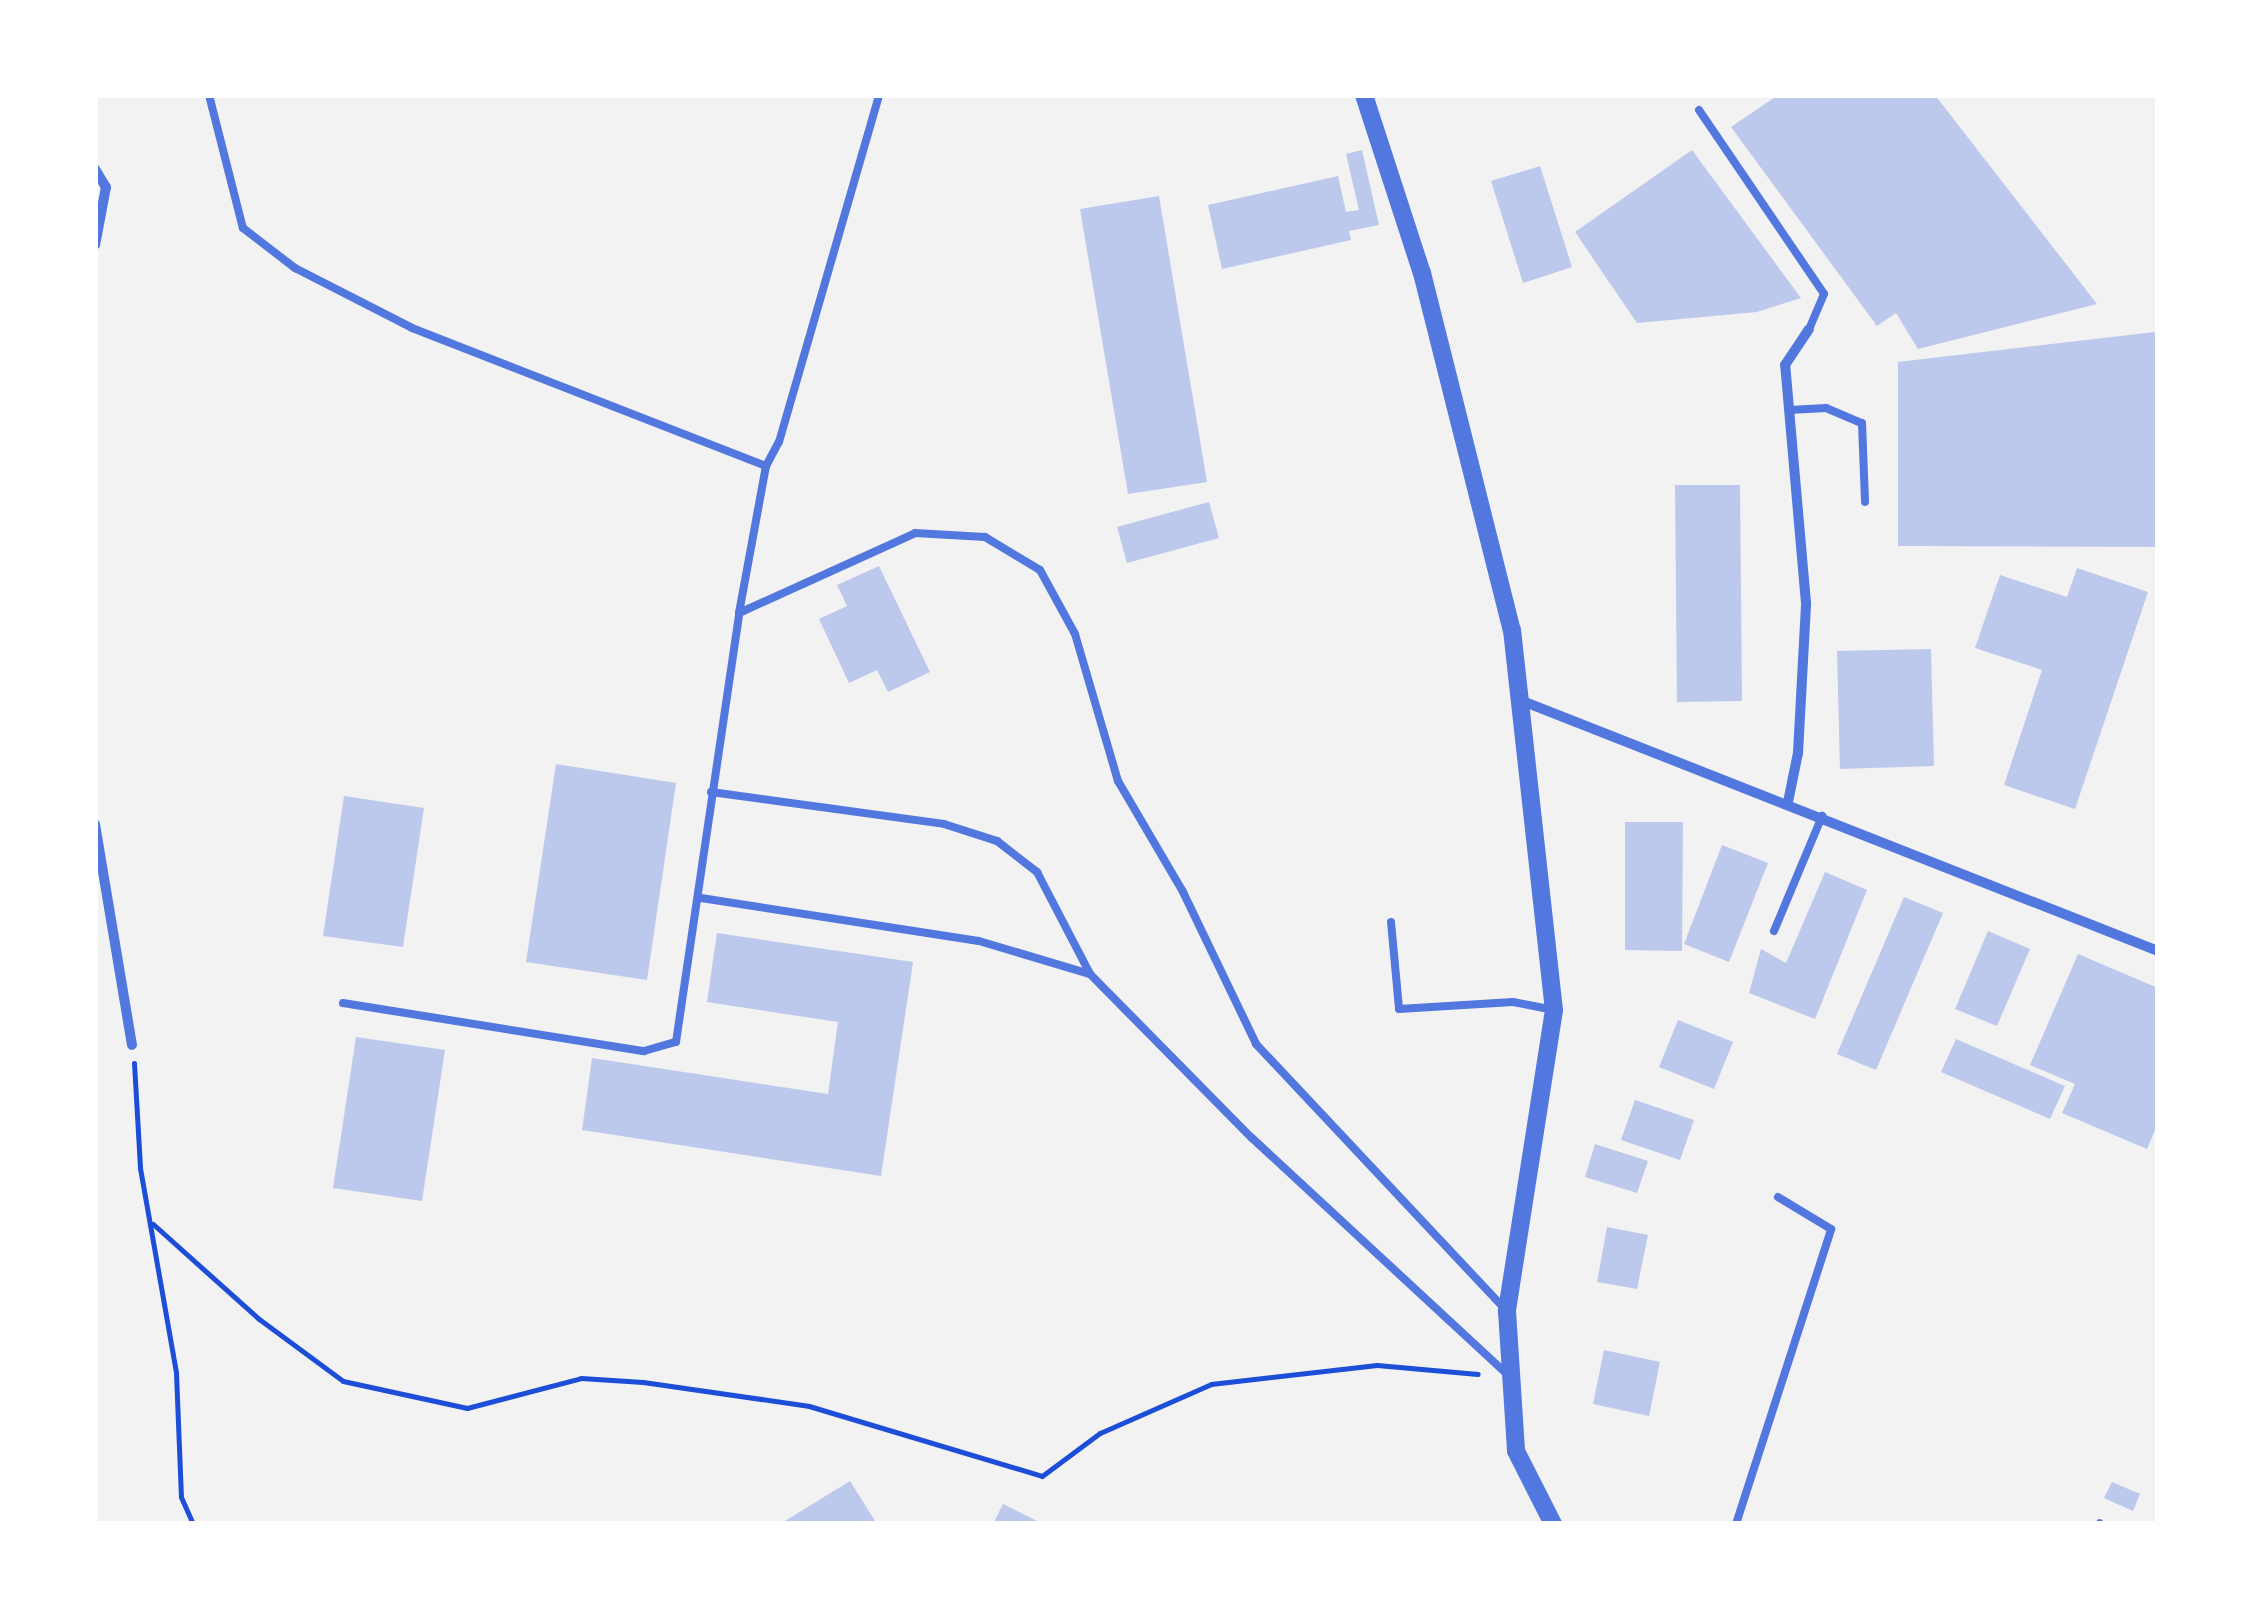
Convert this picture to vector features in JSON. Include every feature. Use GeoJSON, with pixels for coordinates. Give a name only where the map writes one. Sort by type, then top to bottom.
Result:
{"type":"FeatureCollection","features":[{"type":"Feature","properties":{"kind":"street"},"geometry":{"type":"LineString","coordinates":[[1364,95],[1422,273],[1512,630],[1554,1010],[1507,1311],[1516,1451],[1553,1524]]}},
{"type":"Feature","properties":{"kind":"street"},"geometry":{"type":"LineString","coordinates":[[95,169],[106,187],[95,245]]}},
{"type":"Feature","properties":{"kind":"street"},"geometry":{"type":"LineString","coordinates":[[1788,802],[1798,753],[1806,603],[1785,365],[1809,329]]}},
{"type":"Feature","properties":{"kind":"street"},"geometry":{"type":"LineString","coordinates":[[1520,700],[1788,802],[2158,951]]}},
{"type":"Feature","properties":{"kind":"street"},"geometry":{"type":"LineString","coordinates":[[95,824],[132,1045]]}},
{"type":"Feature","properties":{"kind":"lane"},"geometry":{"type":"LineString","coordinates":[[209,95],[243,228],[295,268],[412,328],[766,466]]}},
{"type":"Feature","properties":{"kind":"lane"},"geometry":{"type":"LineString","coordinates":[[343,1003],[644,1051],[676,1042],[701,898],[711,792],[766,466],[779,442],[879,95]]}},
{"type":"Feature","properties":{"kind":"lane"},"geometry":{"type":"LineString","coordinates":[[1699,110],[1824,294],[1809,329]]}},
{"type":"Feature","properties":{"kind":"lane"},"geometry":{"type":"LineString","coordinates":[[1788,410],[1826,408],[1862,423],[1866,502]]}},
{"type":"Feature","properties":{"kind":"lane"},"geometry":{"type":"LineString","coordinates":[[739,613],[915,533],[985,536],[1040,570],[1075,634],[1118,781],[1184,892],[1256,1044],[1507,1311]]}},
{"type":"Feature","properties":{"kind":"lane"},"geometry":{"type":"LineString","coordinates":[[711,792],[944,824],[998,841],[1037,872],[1090,974],[1252,1138],[1511,1378]]}},
{"type":"Feature","properties":{"kind":"lane"},"geometry":{"type":"LineString","coordinates":[[1774,931],[1822,816]]}},
{"type":"Feature","properties":{"kind":"lane"},"geometry":{"type":"LineString","coordinates":[[701,898],[979,941],[1090,974]]}},
{"type":"Feature","properties":{"kind":"lane"},"geometry":{"type":"LineString","coordinates":[[1392,922],[1399,1009],[1513,1002],[1554,1010]]}},
{"type":"Feature","properties":{"kind":"lane"},"geometry":{"type":"LineString","coordinates":[[1736,1524],[1831,1230],[1778,1197]]}},
{"type":"Feature","properties":{"kind":"path"},"geometry":{"type":"LineString","coordinates":[[132,1045],[140,1168],[153,1224],[176,1373],[181,1497],[193,1524]]}},
{"type":"Feature","properties":{"kind":"path"},"geometry":{"type":"LineString","coordinates":[[153,1224],[259,1319],[343,1381],[468,1408],[581,1378],[643,1382],[809,1406],[1042,1476],[1100,1433],[1211,1384],[1377,1364],[1479,1374]]}},
{"type":"Feature","properties":{"kind":"building"},"geometry":{"type":"Polygon","coordinates":[[[1778,95],[1935,95],[2097,304],[1918,349],[1896,313],[1877,326],[1731,127],[1778,95]]]}},
{"type":"Feature","properties":{"kind":"building"},"geometry":{"type":"Polygon","coordinates":[[[1362,150],[1379,225],[1349,231],[1351,240],[1222,269],[1208,205],[1338,176],[1346,212],[1359,210],[1346,154],[1362,150]]]}},
{"type":"Feature","properties":{"kind":"building"},"geometry":{"type":"Polygon","coordinates":[[[1692,150],[1801,298],[1757,312],[1637,323],[1575,232],[1692,150]]]}},
{"type":"Feature","properties":{"kind":"building"},"geometry":{"type":"Polygon","coordinates":[[[1540,166],[1572,267],[1523,283],[1491,181],[1540,166]]]}},
{"type":"Feature","properties":{"kind":"building"},"geometry":{"type":"Polygon","coordinates":[[[1159,196],[1207,482],[1128,494],[1080,209],[1159,196]]]}},
{"type":"Feature","properties":{"kind":"building"},"geometry":{"type":"Polygon","coordinates":[[[2155,332],[2158,547],[1898,546],[1898,362],[2155,332]]]}},
{"type":"Feature","properties":{"kind":"building"},"geometry":{"type":"Polygon","coordinates":[[[1675,485],[1740,485],[1742,701],[1677,702],[1675,485]]]}},
{"type":"Feature","properties":{"kind":"building"},"geometry":{"type":"Polygon","coordinates":[[[1209,502],[1219,538],[1127,563],[1117,527],[1209,502]]]}},
{"type":"Feature","properties":{"kind":"building"},"geometry":{"type":"Polygon","coordinates":[[[879,566],[930,672],[888,692],[877,670],[849,683],[819,619],[847,606],[837,585],[879,566]]]}},
{"type":"Feature","properties":{"kind":"building"},"geometry":{"type":"Polygon","coordinates":[[[2077,568],[2148,592],[2075,809],[2004,785],[2042,670],[1975,648],[2000,575],[2067,597],[2077,568]]]}},
{"type":"Feature","properties":{"kind":"building"},"geometry":{"type":"Polygon","coordinates":[[[1931,649],[1934,766],[1840,769],[1837,651],[1931,649]]]}},
{"type":"Feature","properties":{"kind":"building"},"geometry":{"type":"Polygon","coordinates":[[[556,764],[676,783],[647,980],[526,962],[556,764]]]}},
{"type":"Feature","properties":{"kind":"building"},"geometry":{"type":"Polygon","coordinates":[[[344,796],[424,808],[403,947],[323,936],[344,796]]]}},
{"type":"Feature","properties":{"kind":"building"},"geometry":{"type":"Polygon","coordinates":[[[1625,822],[1683,822],[1682,951],[1625,950],[1625,822]]]}},
{"type":"Feature","properties":{"kind":"building"},"geometry":{"type":"Polygon","coordinates":[[[1722,845],[1768,863],[1729,962],[1684,944],[1722,845]]]}},
{"type":"Feature","properties":{"kind":"building"},"geometry":{"type":"Polygon","coordinates":[[[1825,872],[1867,890],[1815,1019],[1749,993],[1761,949],[1786,963],[1825,872]]]}},
{"type":"Feature","properties":{"kind":"building"},"geometry":{"type":"Polygon","coordinates":[[[1904,897],[1943,913],[1876,1070],[1837,1054],[1904,897]]]}},
{"type":"Feature","properties":{"kind":"building"},"geometry":{"type":"Polygon","coordinates":[[[1988,931],[2030,949],[1997,1026],[1955,1009],[1988,931]]]}},
{"type":"Feature","properties":{"kind":"building"},"geometry":{"type":"Polygon","coordinates":[[[717,933],[913,962],[881,1176],[582,1130],[592,1058],[828,1094],[838,1022],[707,1002],[717,933]]]}},
{"type":"Feature","properties":{"kind":"building"},"geometry":{"type":"Polygon","coordinates":[[[2078,954],[2158,988],[2158,1123],[2147,1149],[2062,1113],[2075,1084],[2030,1065],[2078,954]]]}},
{"type":"Feature","properties":{"kind":"building"},"geometry":{"type":"Polygon","coordinates":[[[1678,1020],[1733,1042],[1714,1089],[1659,1067],[1678,1020]]]}},
{"type":"Feature","properties":{"kind":"building"},"geometry":{"type":"Polygon","coordinates":[[[356,1037],[445,1050],[422,1201],[333,1188],[356,1037]]]}},
{"type":"Feature","properties":{"kind":"building"},"geometry":{"type":"Polygon","coordinates":[[[1956,1039],[2065,1086],[2050,1119],[1941,1072],[1956,1039]]]}},
{"type":"Feature","properties":{"kind":"building"},"geometry":{"type":"Polygon","coordinates":[[[1635,1100],[1694,1120],[1680,1160],[1621,1140],[1635,1100]]]}},
{"type":"Feature","properties":{"kind":"building"},"geometry":{"type":"Polygon","coordinates":[[[1595,1144],[1648,1161],[1637,1193],[1585,1177],[1595,1144]]]}},
{"type":"Feature","properties":{"kind":"building"},"geometry":{"type":"Polygon","coordinates":[[[1607,1227],[1648,1235],[1637,1289],[1597,1282],[1607,1227]]]}},
{"type":"Feature","properties":{"kind":"building"},"geometry":{"type":"Polygon","coordinates":[[[1604,1350],[1660,1362],[1649,1416],[1593,1404],[1604,1350]]]}},
{"type":"Feature","properties":{"kind":"building"},"geometry":{"type":"Polygon","coordinates":[[[850,1481],[877,1524],[780,1524],[850,1481]]]}},
{"type":"Feature","properties":{"kind":"building"},"geometry":{"type":"Polygon","coordinates":[[[2112,1482],[2140,1494],[2133,1511],[2104,1498],[2112,1482]]]}},
{"type":"Feature","properties":{"kind":"building"},"geometry":{"type":"Polygon","coordinates":[[[1003,1504],[1043,1524],[993,1524],[1003,1504]]]}}]}
